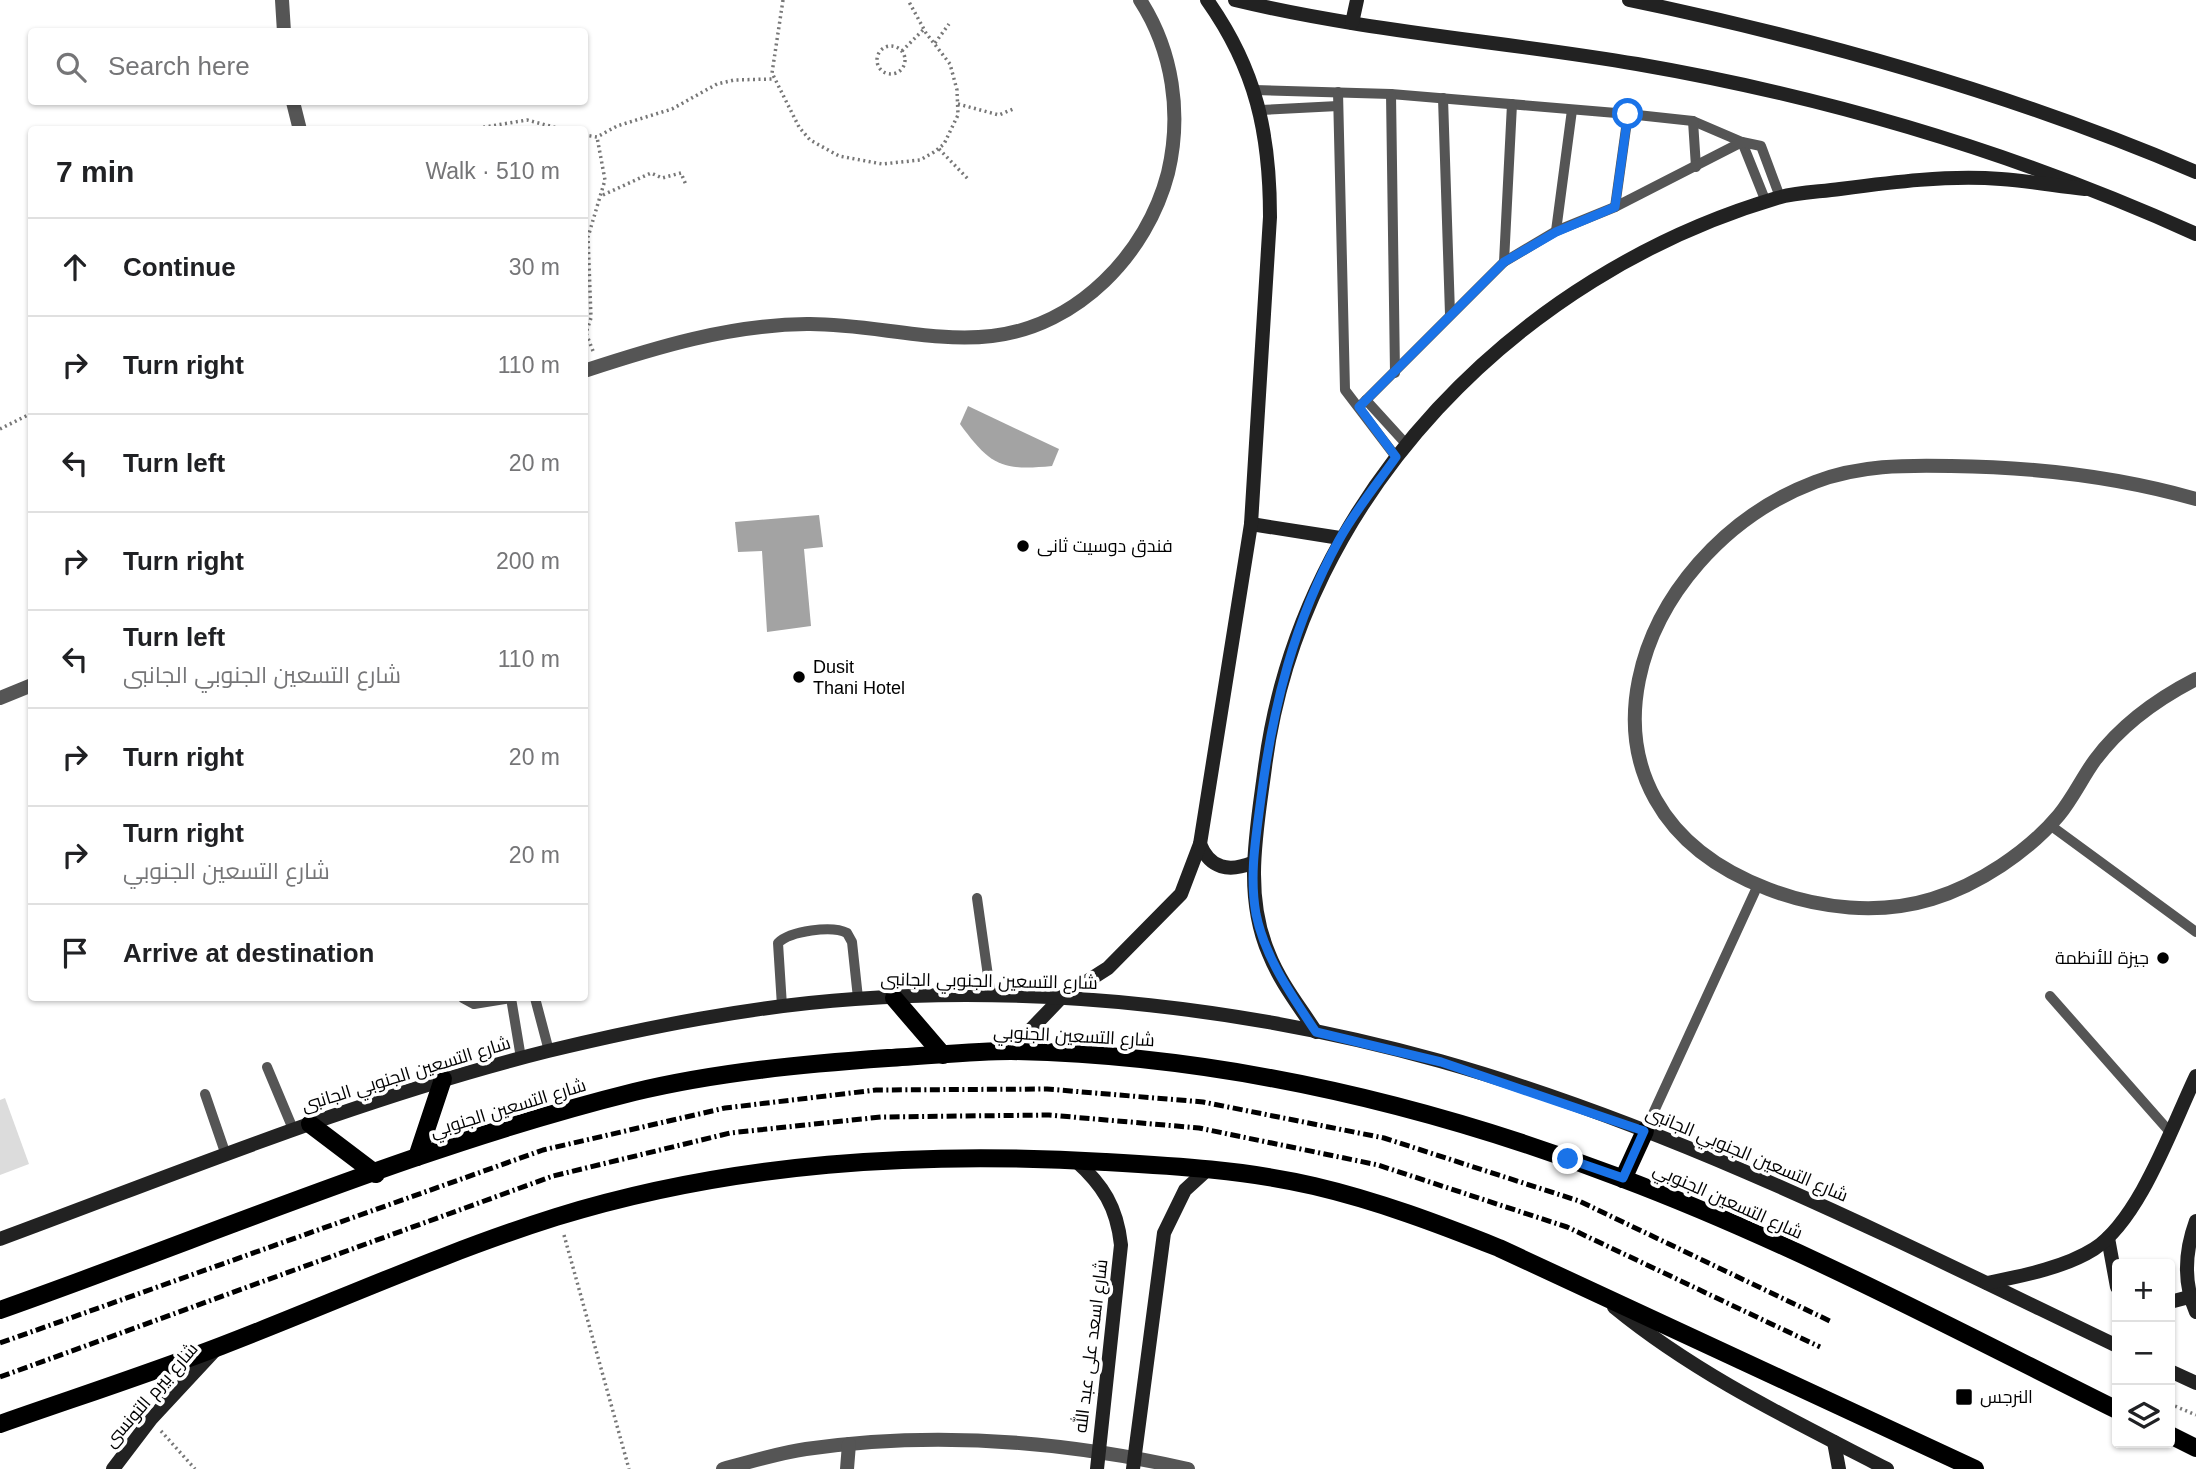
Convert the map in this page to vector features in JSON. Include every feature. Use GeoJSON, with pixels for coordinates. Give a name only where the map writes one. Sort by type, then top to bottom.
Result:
{"type":"FeatureCollection","features":[{"type":"Feature","properties":{"kind":"main road"},"geometry":{"type":"LineString","coordinates":[[894,998],[943,1055]]}},
{"type":"Feature","properties":{"kind":"main road","name":"شارع التسعين الجنوبي"},"geometry":{"type":"LineString","coordinates":[[0,1310],[417,1157],[621,1096],[689,1080],[825,1063],[1010,1051],[1165,1062],[1279,1078],[1395,1105],[1623,1178],[1793,1253],[2112,1408]]}},
{"type":"Feature","properties":{"kind":"main road"},"geometry":{"type":"LineString","coordinates":[[417,1157],[443,1079]]}},
{"type":"Feature","properties":{"kind":"main road"},"geometry":{"type":"LineString","coordinates":[[302,1127],[376,1174]]}},
{"type":"Feature","properties":{"kind":"main road"},"geometry":{"type":"LineString","coordinates":[[1623,1178],[1644,1131]]}},
{"type":"Feature","properties":{"kind":"main road"},"geometry":{"type":"LineString","coordinates":[[0,1424],[219,1347],[500,1236],[559,1216],[687,1184],[821,1164],[909,1159],[1075,1160],[1208,1169],[1315,1186],[1429,1220],[1499,1248],[1975,1469]]}},
{"type":"Feature","properties":{"kind":"main road"},"geometry":{"type":"LineString","coordinates":[[2175,1438],[2196,1448]]}},
{"type":"Feature","properties":{"kind":"street"},"geometry":{"type":"LineString","coordinates":[[282,0],[284,28]]}},
{"type":"Feature","properties":{"kind":"street"},"geometry":{"type":"LineString","coordinates":[[588,370],[667,344],[759,327],[853,325],[946,335],[992,336],[1038,325],[1078,303],[1113,273],[1142,237],[1162,195],[1173,151],[1175,105],[1167,59],[1151,16],[1140,0]]}},
{"type":"Feature","properties":{"kind":"street"},"geometry":{"type":"LineString","coordinates":[[1010,1051],[1061,998],[1108,968],[1181,894],[1200,844],[1251,524],[1270,217],[1270,168],[1260,110],[1227,28],[1208,0]]}},
{"type":"Feature","properties":{"kind":"street"},"geometry":{"type":"LineString","coordinates":[[1235,0],[1352,23],[1624,62],[1729,82],[1909,129],[2085,189],[2196,234]]}},
{"type":"Feature","properties":{"kind":"street"},"geometry":{"type":"LineString","coordinates":[[1352,23],[1357,0]]}},
{"type":"Feature","properties":{"kind":"street"},"geometry":{"type":"LineString","coordinates":[[1629,0],[1841,50],[1966,86],[2196,172]]}},
{"type":"Feature","properties":{"kind":"street"},"geometry":{"type":"LineString","coordinates":[[294,105],[299,126]]}},
{"type":"Feature","properties":{"kind":"street"},"geometry":{"type":"LineString","coordinates":[[1316,1032],[1269,954],[1256,914],[1252,863],[1269,731],[1283,672],[1305,608],[1340,538],[1396,457],[1471,373],[1543,313],[1622,262],[1699,227],[1773,200],[1912,179],[1999,179],[2085,189]]}},
{"type":"Feature","properties":{"kind":"street"},"geometry":{"type":"LineString","coordinates":[[2196,497],[2075,473],[1994,467],[1897,466],[1818,481],[1772,502],[1730,532],[1693,570],[1655,629],[1639,672],[1635,734],[1645,775],[1665,813],[1697,848],[1726,869],[1758,885],[1802,900],[1847,907],[1893,907],[1915,904],[1958,889],[2007,860],[2050,825],[2113,739],[2150,706],[2196,679]]}},
{"type":"Feature","properties":{"kind":"street"},"geometry":{"type":"LineString","coordinates":[[1251,524],[1340,538]]}},
{"type":"Feature","properties":{"kind":"street"},"geometry":{"type":"LineString","coordinates":[[0,698],[28,687]]}},
{"type":"Feature","properties":{"kind":"street"},"geometry":{"type":"LineString","coordinates":[[1200,844],[1205,856],[1215,865],[1227,869],[1252,863]]}},
{"type":"Feature","properties":{"kind":"street","name":"شارع التسعين الجنوبي الجانبى"},"geometry":{"type":"LineString","coordinates":[[0,1239],[302,1127],[443,1079],[549,1051],[672,1024],[782,1006],[858,998],[1061,998],[1193,1010],[1316,1032],[1441,1062],[1644,1131],[1783,1188],[2112,1344]]}},
{"type":"Feature","properties":{"kind":"street"},"geometry":{"type":"LineString","coordinates":[[1987,1283],[2074,1258],[2108,1238],[2133,1207],[2196,1076]]}},
{"type":"Feature","properties":{"kind":"street","name":"شارع اسعد على عبد الله"},"geometry":{"type":"LineString","coordinates":[[1075,1160],[1103,1188],[1112,1204],[1119,1221],[1122,1245],[1097,1469]]}},
{"type":"Feature","properties":{"kind":"street"},"geometry":{"type":"LineString","coordinates":[[1134,1463],[1164,1233],[1185,1190],[1208,1169]]}},
{"type":"Feature","properties":{"kind":"street"},"geometry":{"type":"LineString","coordinates":[[2196,1221],[2187,1256],[2189,1297],[2196,1312]]}},
{"type":"Feature","properties":{"kind":"street"},"geometry":{"type":"LineString","coordinates":[[2108,1238],[2112,1260]]}},
{"type":"Feature","properties":{"kind":"street"},"geometry":{"type":"LineString","coordinates":[[1600,1295],[1698,1367],[1887,1469]]}},
{"type":"Feature","properties":{"kind":"street"},"geometry":{"type":"LineString","coordinates":[[2175,1301],[2189,1297]]}},
{"type":"Feature","properties":{"kind":"street","name":"شارع بيرم التونسى"},"geometry":{"type":"LineString","coordinates":[[113,1469],[151,1419],[219,1347]]}},
{"type":"Feature","properties":{"kind":"street"},"geometry":{"type":"LineString","coordinates":[[2175,1373],[2196,1383]]}},
{"type":"Feature","properties":{"kind":"street"},"geometry":{"type":"LineString","coordinates":[[723,1469],[803,1449],[849,1444],[972,1441],[1099,1451],[1134,1463],[1188,1469]]}},
{"type":"Feature","properties":{"kind":"street"},"geometry":{"type":"LineString","coordinates":[[1835,1442],[1839,1469]]}},
{"type":"Feature","properties":{"kind":"street"},"geometry":{"type":"LineString","coordinates":[[846,1469],[849,1444]]}},
{"type":"Feature","properties":{"kind":"lane"},"geometry":{"type":"LineString","coordinates":[[1254,90],[1391,94],[1693,121],[1742,142],[1761,146],[1773,200]]}},
{"type":"Feature","properties":{"kind":"lane"},"geometry":{"type":"LineString","coordinates":[[1338,92],[1345,390],[1407,444]]}},
{"type":"Feature","properties":{"kind":"lane"},"geometry":{"type":"LineString","coordinates":[[1391,94],[1395,373]]}},
{"type":"Feature","properties":{"kind":"lane"},"geometry":{"type":"LineString","coordinates":[[1444,98],[1450,314]]}},
{"type":"Feature","properties":{"kind":"lane"},"geometry":{"type":"LineString","coordinates":[[1504,262],[1513,104]]}},
{"type":"Feature","properties":{"kind":"lane"},"geometry":{"type":"LineString","coordinates":[[1260,110],[1338,106]]}},
{"type":"Feature","properties":{"kind":"lane"},"geometry":{"type":"LineString","coordinates":[[1556,232],[1572,110]]}},
{"type":"Feature","properties":{"kind":"lane"},"geometry":{"type":"LineString","coordinates":[[1615,207],[1628,114]]}},
{"type":"Feature","properties":{"kind":"lane"},"geometry":{"type":"LineString","coordinates":[[1693,121],[1696,167]]}},
{"type":"Feature","properties":{"kind":"lane"},"geometry":{"type":"LineString","coordinates":[[1362,404],[1504,262],[1556,232],[1615,207],[1742,142]]}},
{"type":"Feature","properties":{"kind":"lane"},"geometry":{"type":"LineString","coordinates":[[1742,142],[1773,200]]}},
{"type":"Feature","properties":{"kind":"lane"},"geometry":{"type":"LineString","coordinates":[[1362,404],[1396,457]]}},
{"type":"Feature","properties":{"kind":"lane"},"geometry":{"type":"LineString","coordinates":[[2050,825],[2196,932]]}},
{"type":"Feature","properties":{"kind":"lane"},"geometry":{"type":"LineString","coordinates":[[1644,1131],[1758,885]]}},
{"type":"Feature","properties":{"kind":"lane"},"geometry":{"type":"LineString","coordinates":[[977,898],[991,997]]}},
{"type":"Feature","properties":{"kind":"lane"},"geometry":{"type":"LineString","coordinates":[[782,1006],[777,964],[778,943],[787,937],[836,929],[847,933],[852,942],[858,998]]}},
{"type":"Feature","properties":{"kind":"lane"},"geometry":{"type":"LineString","coordinates":[[2050,996],[2169,1131]]}},
{"type":"Feature","properties":{"kind":"lane"},"geometry":{"type":"LineString","coordinates":[[468,1001],[474,1004],[492,1001]]}},
{"type":"Feature","properties":{"kind":"lane"},"geometry":{"type":"LineString","coordinates":[[512,1001],[521,1058]]}},
{"type":"Feature","properties":{"kind":"lane"},"geometry":{"type":"LineString","coordinates":[[536,1001],[549,1051]]}},
{"type":"Feature","properties":{"kind":"lane"},"geometry":{"type":"LineString","coordinates":[[267,1067],[302,1127]]}},
{"type":"Feature","properties":{"kind":"lane"},"geometry":{"type":"LineString","coordinates":[[205,1094],[226,1155]]}},
{"type":"Feature","properties":{"kind":"path"},"geometry":{"type":"LineString","coordinates":[[783,0],[780,35],[772,62],[773,79],[810,140],[839,156],[858,161],[903,164],[920,160],[939,149],[953,129],[958,104],[950,64],[924,29],[908,0]]}},
{"type":"Feature","properties":{"kind":"path"},"geometry":{"type":"LineString","coordinates":[[935,43],[949,24]]}},
{"type":"Feature","properties":{"kind":"path"},"geometry":{"type":"LineString","coordinates":[[902,51],[924,29]]}},
{"type":"Feature","properties":{"kind":"path"},"geometry":{"type":"LineString","coordinates":[[891,45],[902,51],[905,63],[897,73],[885,73],[879,69],[876,57],[884,47],[891,45]]}},
{"type":"Feature","properties":{"kind":"path"},"geometry":{"type":"LineString","coordinates":[[588,136],[597,137],[617,126],[672,109],[717,84],[734,80],[773,79]]}},
{"type":"Feature","properties":{"kind":"path"},"geometry":{"type":"LineString","coordinates":[[958,104],[999,115],[1013,109]]}},
{"type":"Feature","properties":{"kind":"path"},"geometry":{"type":"LineString","coordinates":[[491,126],[527,120],[550,126]]}},
{"type":"Feature","properties":{"kind":"path"},"geometry":{"type":"LineString","coordinates":[[588,327],[591,318],[588,237],[603,195],[605,180],[597,137]]}},
{"type":"Feature","properties":{"kind":"path"},"geometry":{"type":"LineString","coordinates":[[939,149],[969,180]]}},
{"type":"Feature","properties":{"kind":"path"},"geometry":{"type":"LineString","coordinates":[[603,195],[651,173],[662,178],[681,173],[686,185]]}},
{"type":"Feature","properties":{"kind":"path"},"geometry":{"type":"LineString","coordinates":[[588,338],[600,366]]}},
{"type":"Feature","properties":{"kind":"path"},"geometry":{"type":"LineString","coordinates":[[0,429],[28,415]]}},
{"type":"Feature","properties":{"kind":"path"},"geometry":{"type":"LineString","coordinates":[[559,1216],[629,1469]]}},
{"type":"Feature","properties":{"kind":"path"},"geometry":{"type":"LineString","coordinates":[[2175,1406],[2196,1415]]}},
{"type":"Feature","properties":{"kind":"path"},"geometry":{"type":"LineString","coordinates":[[151,1419],[195,1469]]}},
{"type":"Feature","properties":{"kind":"shaded area"},"geometry":{"type":"Polygon","coordinates":[[[968,406],[1059,449],[1052,466],[1008,466],[989,457],[960,424],[968,406]]]}},
{"type":"Feature","properties":{"kind":"shaded area"},"geometry":{"type":"Polygon","coordinates":[[[819,515],[823,547],[804,549],[811,626],[767,632],[762,551],[738,552],[735,522],[819,515]]]}},
{"type":"Feature","properties":{"kind":"shaded area"},"geometry":{"type":"Polygon","coordinates":[[[5,1098],[29,1164],[0,1175],[0,1100],[5,1098]]]}},
{"type":"Feature","properties":{"kind":"railway"},"geometry":{"type":"LineString","coordinates":[[0,1343],[543,1150],[725,1108],[876,1090],[1047,1089],[1203,1102],[1384,1138],[1579,1201],[1832,1322]]}},
{"type":"Feature","properties":{"kind":"railway"},"geometry":{"type":"LineString","coordinates":[[0,1377],[553,1176],[730,1133],[881,1117],[1049,1115],[1199,1128],[1378,1165],[1567,1227],[1820,1347]]}},
{"type":"Feature","properties":{"kind":"place","name":"فندق دوسيت ثانى"},"geometry":{"type":"Point","coordinates":[1023,546]}},
{"type":"Feature","properties":{"kind":"place","name":"Dusit Thani Hotel"},"geometry":{"type":"Point","coordinates":[799,677]}},
{"type":"Feature","properties":{"kind":"place","name":"جيزة للأنظمة"},"geometry":{"type":"Point","coordinates":[2163,958]}},
{"type":"Feature","properties":{"kind":"place","name":"النرجس"},"geometry":{"type":"Point","coordinates":[1964,1397]}},
{"type":"Feature","properties":{"kind":"route"},"geometry":{"type":"LineString","coordinates":[[1568,1159],[1623,1178],[1644,1131],[1578,1106],[1441,1062],[1316,1032],[1269,954],[1256,914],[1252,863],[1269,731],[1283,672],[1305,608],[1340,538],[1396,457],[1359,407],[1504,262],[1556,232],[1615,207],[1628,114]]}}]}
